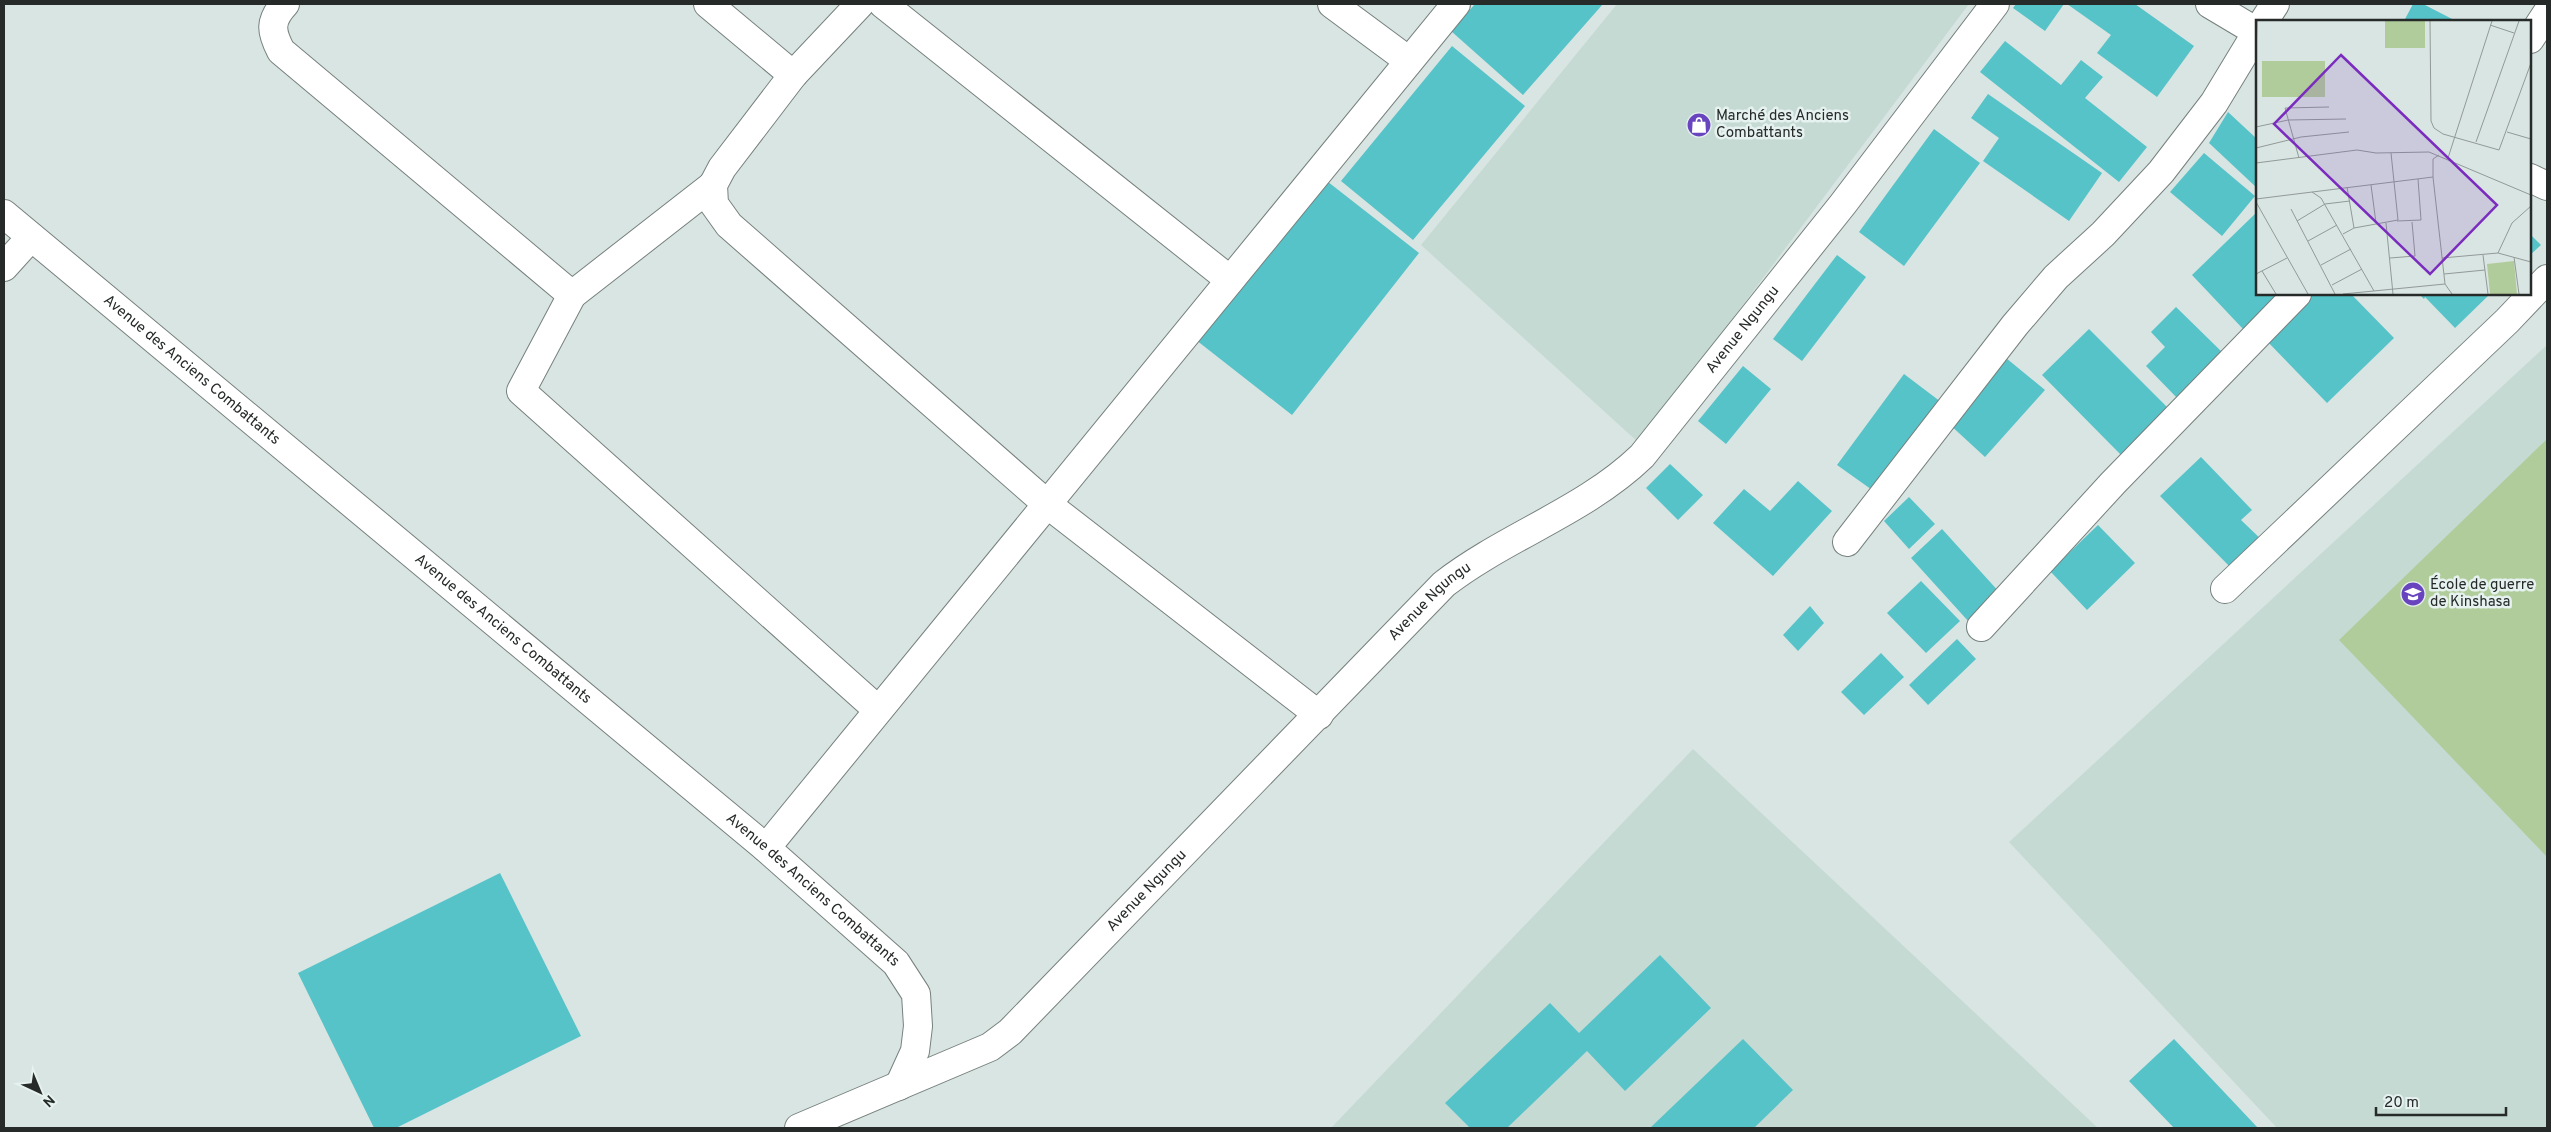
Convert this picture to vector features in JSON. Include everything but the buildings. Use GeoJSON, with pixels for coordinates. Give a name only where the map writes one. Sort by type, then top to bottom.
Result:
{"type":"FeatureCollection","features":[{"type":"Feature","properties":{"kind":"street"},"geometry":{"type":"LineString","coordinates":[[285,4],[274,19],[272,34],[281,50],[572,295]]}},
{"type":"Feature","properties":{"kind":"street"},"geometry":{"type":"LineString","coordinates":[[708,4],[793,75]]}},
{"type":"Feature","properties":{"kind":"street"},"geometry":{"type":"LineString","coordinates":[[860,4],[793,75],[722,168],[713,185],[572,295],[521,391],[878,710]]}},
{"type":"Feature","properties":{"kind":"street"},"geometry":{"type":"LineString","coordinates":[[883,4],[1230,280]]}},
{"type":"Feature","properties":{"kind":"street"},"geometry":{"type":"LineString","coordinates":[[1332,4],[1409,61]]}},
{"type":"Feature","properties":{"kind":"street"},"geometry":{"type":"LineString","coordinates":[[766,848],[1456,4]]}},
{"type":"Feature","properties":{"kind":"street","name":"Avenue Ngungu"},"geometry":{"type":"LineString","coordinates":[[799,1128],[990,1047],[1010,1032],[1444,584],[1488,553],[1613,481],[1642,456],[1843,204],[1995,4]]}},
{"type":"Feature","properties":{"kind":"street"},"geometry":{"type":"LineString","coordinates":[[2210,4],[2256,31]]}},
{"type":"Feature","properties":{"kind":"street"},"geometry":{"type":"LineString","coordinates":[[2265,20],[2275,4]]}},
{"type":"Feature","properties":{"kind":"street"},"geometry":{"type":"LineString","coordinates":[[2531,37],[2547,13]]}},
{"type":"Feature","properties":{"kind":"street"},"geometry":{"type":"LineString","coordinates":[[1847,542],[2015,325],[2056,277],[2103,234],[2161,172],[2214,103],[2256,34]]}},
{"type":"Feature","properties":{"kind":"street"},"geometry":{"type":"LineString","coordinates":[[2531,178],[2547,186]]}},
{"type":"Feature","properties":{"kind":"street"},"geometry":{"type":"LineString","coordinates":[[713,185],[714,204],[729,224],[1047,504],[1319,715]]}},
{"type":"Feature","properties":{"kind":"street","name":"Avenue des Anciens Combattants"},"geometry":{"type":"LineString","coordinates":[[4,214],[766,848],[896,963],[916,994],[918,1026],[915,1051],[899,1086]]}},
{"type":"Feature","properties":{"kind":"street"},"geometry":{"type":"LineString","coordinates":[[4,267],[31,236]]}},
{"type":"Feature","properties":{"kind":"street"},"geometry":{"type":"LineString","coordinates":[[2225,589],[2507,321],[2547,279]]}},
{"type":"Feature","properties":{"kind":"street"},"geometry":{"type":"LineString","coordinates":[[1981,627],[2113,483],[2296,295]]}},
{"type":"Feature","properties":{"kind":"shaded area","name":"Marché des Anciens Combattants"},"geometry":{"type":"Polygon","coordinates":[[[1617,4],[1969,4],[1639,443],[1421,245],[1617,4]]]}},
{"type":"Feature","properties":{"kind":"shaded area","name":"École de guerre de Kinshasa"},"geometry":{"type":"Polygon","coordinates":[[[2547,345],[2547,1128],[2277,1128],[2009,842],[2547,345]]]}},
{"type":"Feature","properties":{"kind":"shaded area"},"geometry":{"type":"Polygon","coordinates":[[[1693,749],[2098,1128],[1331,1128],[1693,749]]]}},
{"type":"Feature","properties":{"kind":"green space"},"geometry":{"type":"Polygon","coordinates":[[[2547,439],[2547,857],[2339,640],[2547,439]]]}},
{"type":"Feature","properties":{"kind":"place","name":"Marché des Anciens Combattants"},"geometry":{"type":"Point","coordinates":[1699,125]}},
{"type":"Feature","properties":{"kind":"place","name":"École de guerre de Kinshasa"},"geometry":{"type":"Point","coordinates":[2413,594]}}]}
